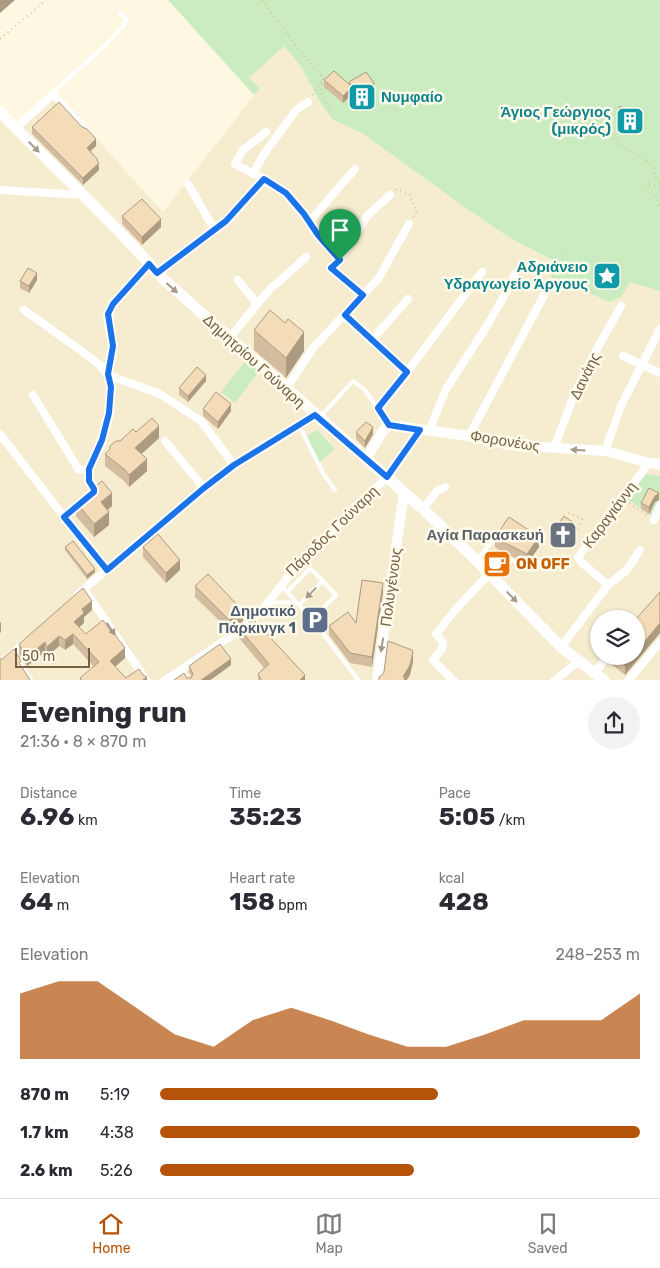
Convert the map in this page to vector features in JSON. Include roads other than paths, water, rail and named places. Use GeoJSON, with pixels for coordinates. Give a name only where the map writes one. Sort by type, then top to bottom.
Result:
{"type":"FeatureCollection","features":[{"type":"Feature","properties":{"kind":"main road","name":"Δημητρίου Γούναρη"},"geometry":{"type":"LineString","coordinates":[[0,112],[157,273],[229,339],[423,509],[561,647],[605,680]]}},
{"type":"Feature","properties":{"kind":"street"},"geometry":{"type":"LineString","coordinates":[[16,128],[53,94],[86,130]]}},
{"type":"Feature","properties":{"kind":"street"},"geometry":{"type":"LineString","coordinates":[[253,174],[264,154],[296,110],[308,102]]}},
{"type":"Feature","properties":{"kind":"street"},"geometry":{"type":"LineString","coordinates":[[266,132],[243,150],[235,164],[286,193],[340,260]]}},
{"type":"Feature","properties":{"kind":"street"},"geometry":{"type":"LineString","coordinates":[[309,222],[355,169]]}},
{"type":"Feature","properties":{"kind":"street"},"geometry":{"type":"LineString","coordinates":[[157,273],[226,221],[264,179]]}},
{"type":"Feature","properties":{"kind":"street"},"geometry":{"type":"LineString","coordinates":[[188,184],[215,230]]}},
{"type":"Feature","properties":{"kind":"street"},"geometry":{"type":"LineString","coordinates":[[0,190],[83,195]]}},
{"type":"Feature","properties":{"kind":"street"},"geometry":{"type":"LineString","coordinates":[[363,295],[331,268],[340,260],[367,216],[390,195]]}},
{"type":"Feature","properties":{"kind":"street"},"geometry":{"type":"LineString","coordinates":[[286,389],[313,348],[378,279],[409,224]]}},
{"type":"Feature","properties":{"kind":"street"},"geometry":{"type":"LineString","coordinates":[[229,339],[271,288],[306,257]]}},
{"type":"Feature","properties":{"kind":"street"},"geometry":{"type":"LineString","coordinates":[[64,517],[94,492],[89,481],[89,469],[102,440],[109,413],[111,387],[108,374],[113,346],[108,314],[113,304],[149,264]]}},
{"type":"Feature","properties":{"kind":"street"},"geometry":{"type":"LineString","coordinates":[[366,459],[383,431],[389,425],[378,408],[482,272]]}},
{"type":"Feature","properties":{"kind":"street"},"geometry":{"type":"LineString","coordinates":[[425,430],[446,389],[485,329],[515,274]]}},
{"type":"Feature","properties":{"kind":"street"},"geometry":{"type":"LineString","coordinates":[[238,280],[257,304]]}},
{"type":"Feature","properties":{"kind":"street"},"geometry":{"type":"LineString","coordinates":[[469,436],[550,284]]}},
{"type":"Feature","properties":{"kind":"street"},"geometry":{"type":"LineString","coordinates":[[372,340],[408,299]]}},
{"type":"Feature","properties":{"kind":"street","name":"Δανάης"},"geometry":{"type":"LineString","coordinates":[[554,448],[575,393],[621,306]]}},
{"type":"Feature","properties":{"kind":"street"},"geometry":{"type":"LineString","coordinates":[[24,310],[86,355],[108,374],[160,394],[201,421],[234,465]]}},
{"type":"Feature","properties":{"kind":"street"},"geometry":{"type":"LineString","coordinates":[[345,315],[407,372]]}},
{"type":"Feature","properties":{"kind":"street"},"geometry":{"type":"LineString","coordinates":[[605,451],[621,406],[660,329]]}},
{"type":"Feature","properties":{"kind":"street"},"geometry":{"type":"LineString","coordinates":[[623,356],[660,373]]}},
{"type":"Feature","properties":{"kind":"street"},"geometry":{"type":"LineString","coordinates":[[32,395],[78,470],[89,469]]}},
{"type":"Feature","properties":{"kind":"street"},"geometry":{"type":"LineString","coordinates":[[70,602],[204,488],[234,465],[299,425],[317,417]]}},
{"type":"Feature","properties":{"kind":"street","name":"Φορονέως"},"geometry":{"type":"LineString","coordinates":[[389,425],[469,436],[510,444],[605,451],[649,463],[660,464]]}},
{"type":"Feature","properties":{"kind":"street"},"geometry":{"type":"LineString","coordinates":[[0,434],[107,570]]}},
{"type":"Feature","properties":{"kind":"street"},"geometry":{"type":"LineString","coordinates":[[165,441],[204,488]]}},
{"type":"Feature","properties":{"kind":"street","name":"Καραγιάννη"},"geometry":{"type":"LineString","coordinates":[[608,585],[581,562],[578,557],[649,463]]}},
{"type":"Feature","properties":{"kind":"street","name":"Πάροδος Γούναρη"},"geometry":{"type":"LineString","coordinates":[[164,680],[249,624],[268,604],[279,585],[294,569],[387,477]]}},
{"type":"Feature","properties":{"kind":"street"},"geometry":{"type":"LineString","coordinates":[[423,509],[437,491],[445,487]]}},
{"type":"Feature","properties":{"kind":"street","name":"Πολυγένους"},"geometry":{"type":"LineString","coordinates":[[377,680],[404,492]]}},
{"type":"Feature","properties":{"kind":"street"},"geometry":{"type":"LineString","coordinates":[[654,520],[660,505]]}},
{"type":"Feature","properties":{"kind":"street"},"geometry":{"type":"LineString","coordinates":[[561,647],[608,585],[627,570],[640,550]]}},
{"type":"Feature","properties":{"kind":"street"},"geometry":{"type":"LineString","coordinates":[[454,680],[433,660],[442,649],[442,642],[436,634],[455,610],[483,567]]}},
{"type":"Feature","properties":{"kind":"street"},"geometry":{"type":"LineString","coordinates":[[84,589],[147,680]]}},
{"type":"Feature","properties":{"kind":"street"},"geometry":{"type":"LineString","coordinates":[[0,664],[35,634]]}},
{"type":"Feature","properties":{"kind":"street"},"geometry":{"type":"LineString","coordinates":[[628,680],[660,642]]}},
{"type":"Feature","properties":{"kind":"street"},"geometry":{"type":"LineString","coordinates":[[554,680],[579,661]]}},
{"type":"Feature","properties":{"kind":"street"},"geometry":{"type":"LineString","coordinates":[[595,672],[601,665]]}},
{"type":"Feature","properties":{"kind":"lane"},"geometry":{"type":"LineString","coordinates":[[53,94],[55,90],[124,26],[126,17],[120,14]]}},
{"type":"Feature","properties":{"kind":"lane"},"geometry":{"type":"LineString","coordinates":[[317,417],[353,381],[365,390],[378,408]]}},
{"type":"Feature","properties":{"kind":"lane"},"geometry":{"type":"LineString","coordinates":[[299,425],[324,475],[335,490]]}},
{"type":"Feature","properties":{"kind":"lane"},"geometry":{"type":"LineString","coordinates":[[483,567],[501,529]]}},
{"type":"Feature","properties":{"kind":"lane"},"geometry":{"type":"LineString","coordinates":[[483,567],[496,554],[500,554],[528,568]]}},
{"type":"Feature","properties":{"kind":"lane"},"geometry":{"type":"LineString","coordinates":[[287,592],[310,568],[336,595],[312,619]]}},
{"type":"Feature","properties":{"kind":"lane"},"geometry":{"type":"LineString","coordinates":[[268,604],[298,604],[323,581]]}},
{"type":"Feature","properties":{"kind":"lane"},"geometry":{"type":"LineString","coordinates":[[279,585],[312,619],[359,680]]}},
{"type":"Feature","properties":{"kind":"lane"},"geometry":{"type":"LineString","coordinates":[[14,653],[32,680]]}},
{"type":"Feature","properties":{"kind":"lane"},"geometry":{"type":"LineString","coordinates":[[182,669],[189,680]]}},
{"type":"Feature","properties":{"kind":"place","name":"Νυμφαίο"},"geometry":{"type":"Point","coordinates":[362,97]}},
{"type":"Feature","properties":{"kind":"place","name":"Άγιος Γεώργιος (μικρός)"},"geometry":{"type":"Point","coordinates":[630,121]}},
{"type":"Feature","properties":{"kind":"place","name":"Αδριάνειο Υδραγωγείο Άργους"},"geometry":{"type":"Point","coordinates":[607,276]}},
{"type":"Feature","properties":{"kind":"place","name":"Αγία Παρασκευή"},"geometry":{"type":"Point","coordinates":[563,535]}},
{"type":"Feature","properties":{"kind":"place","name":"ON OFF"},"geometry":{"type":"Point","coordinates":[497,564]}},
{"type":"Feature","properties":{"kind":"place","name":"Δημοτικό Πάρκινγκ 1"},"geometry":{"type":"Point","coordinates":[315,620]}}]}
